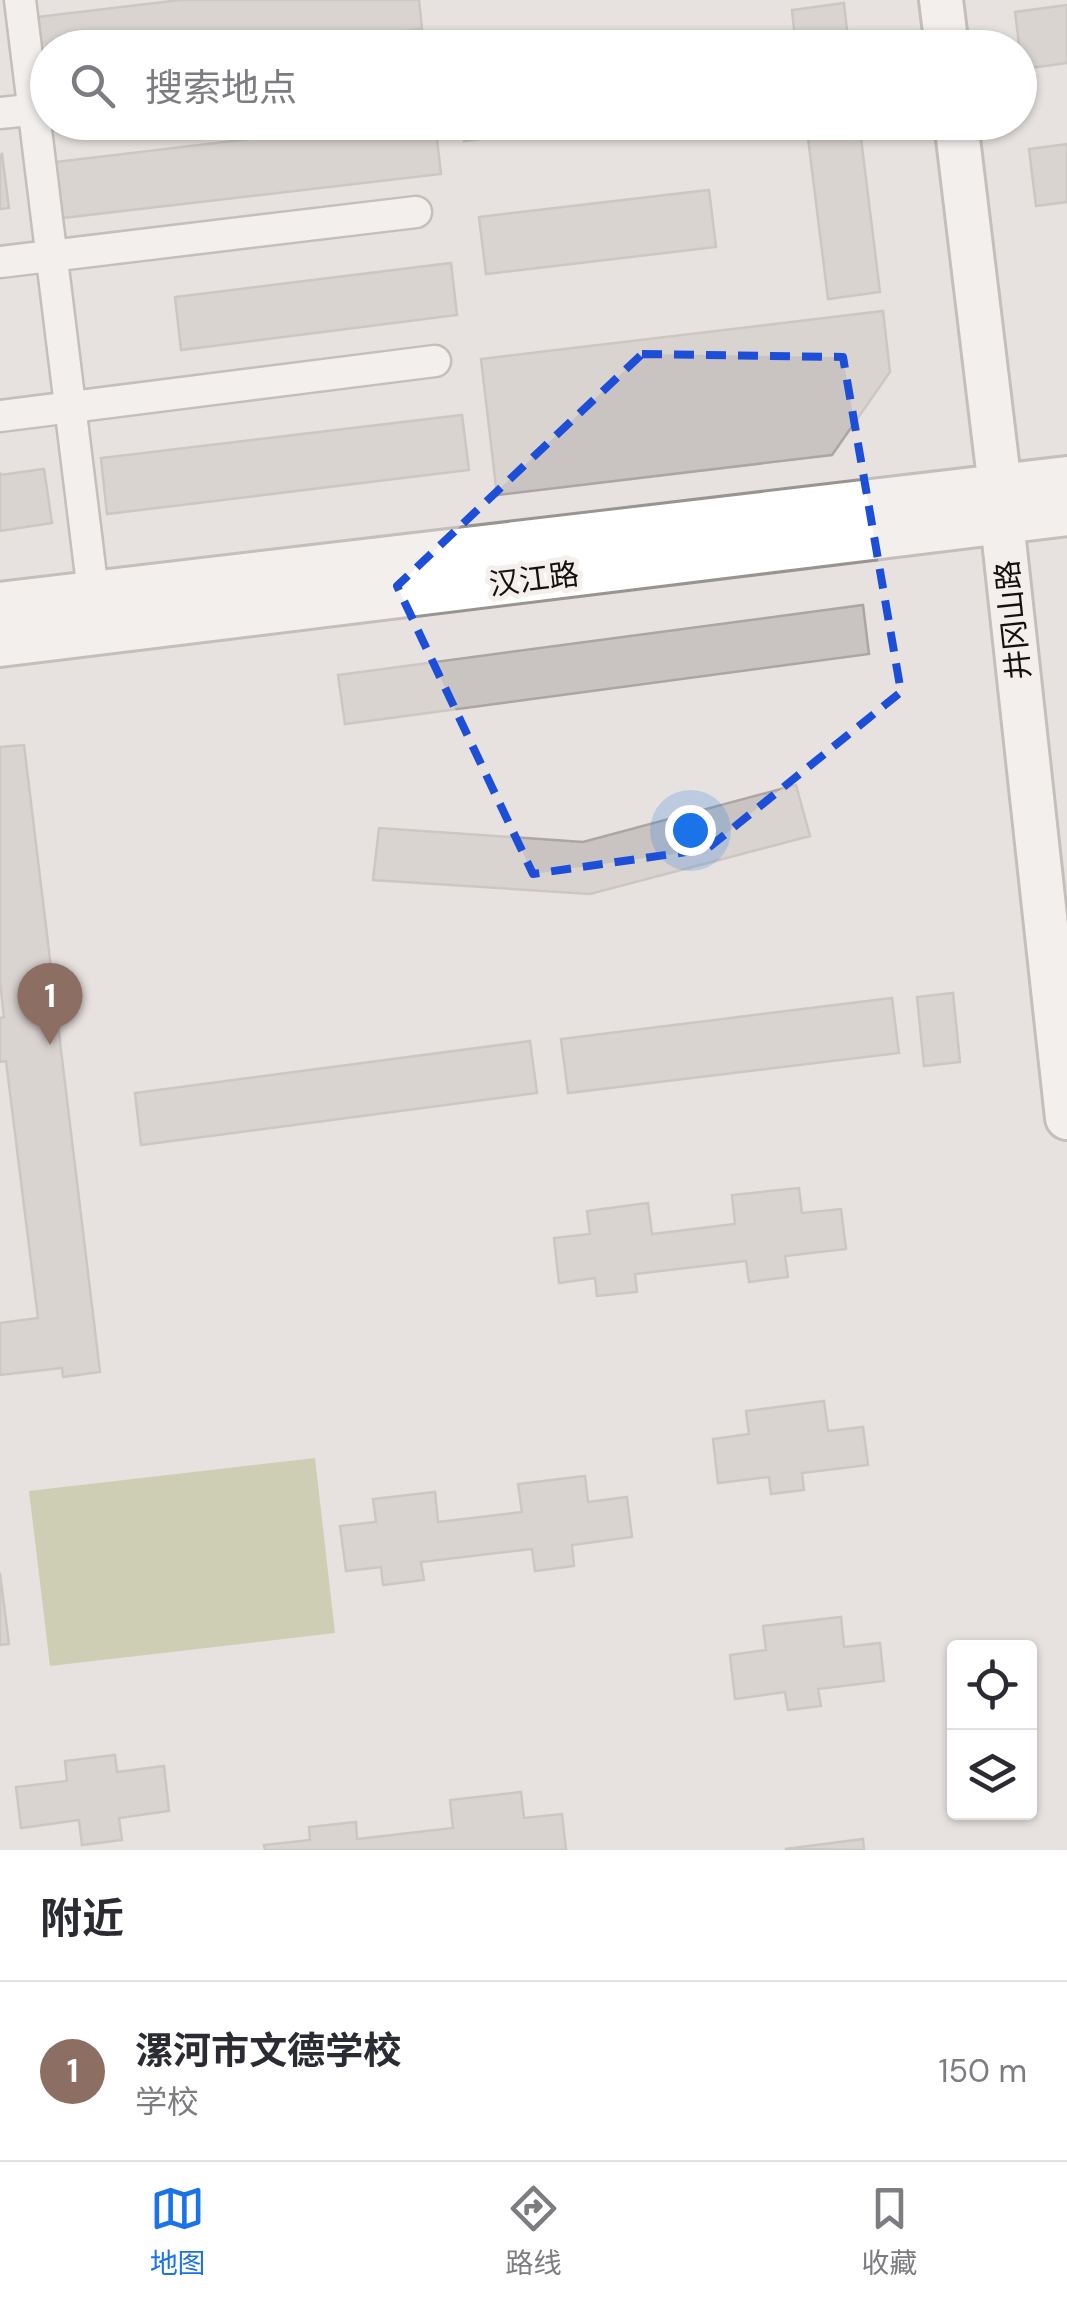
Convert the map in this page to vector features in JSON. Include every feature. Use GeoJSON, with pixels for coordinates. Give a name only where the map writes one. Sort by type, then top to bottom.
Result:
{"type":"FeatureCollection","features":[{"type":"Feature","properties":{"kind":"street"},"geometry":{"type":"LineString","coordinates":[[20,0],[30,54]]}},
{"type":"Feature","properties":{"kind":"street"},"geometry":{"type":"LineString","coordinates":[[941,0],[944,30]]}},
{"type":"Feature","properties":{"kind":"street"},"geometry":{"type":"LineString","coordinates":[[0,113],[30,109]]}},
{"type":"Feature","properties":{"kind":"street"},"geometry":{"type":"LineString","coordinates":[[43,140],[52,256],[93,592]]}},
{"type":"Feature","properties":{"kind":"street","name":"井冈山路"},"geometry":{"type":"LineString","coordinates":[[958,140],[1067,1118]]}},
{"type":"Feature","properties":{"kind":"street"},"geometry":{"type":"LineString","coordinates":[[0,262],[416,212]]}},
{"type":"Feature","properties":{"kind":"street"},"geometry":{"type":"LineString","coordinates":[[0,416],[435,362]]}},
{"type":"Feature","properties":{"kind":"street","name":"汉江路"},"geometry":{"type":"LineString","coordinates":[[0,645],[1001,504],[1067,478]]}},
{"type":"Feature","properties":{"kind":"street","name":"汉江路"},"geometry":{"type":"LineString","coordinates":[[0,604],[1001,504],[1067,514]]}},
{"type":"Feature","properties":{"kind":"highlighted area"},"geometry":{"type":"Polygon","coordinates":[[[642,354],[843,357],[901,692],[707,849],[533,874],[397,586],[642,354]]]}},
{"type":"Feature","properties":{"kind":"green space"},"geometry":{"type":"Polygon","coordinates":[[[315,1458],[335,1633],[50,1666],[29,1491],[315,1458]]]}},
{"type":"Feature","properties":{"kind":"building"},"geometry":{"type":"Polygon","coordinates":[[[180,0],[419,0],[422,29],[38,30],[37,17],[180,0]]]}},
{"type":"Feature","properties":{"kind":"building"},"geometry":{"type":"Polygon","coordinates":[[[844,3],[847,30],[794,30],[792,10],[844,3]]]}},
{"type":"Feature","properties":{"kind":"building"},"geometry":{"type":"Polygon","coordinates":[[[1067,5],[1067,63],[1037,67],[1037,30],[1017,30],[1015,12],[1067,5]]]}},
{"type":"Feature","properties":{"kind":"building"},"geometry":{"type":"Polygon","coordinates":[[[240,140],[437,140],[441,174],[62,218],[55,162],[240,140]]]}},
{"type":"Feature","properties":{"kind":"building"},"geometry":{"type":"Polygon","coordinates":[[[808,140],[861,140],[880,292],[828,299],[808,140]]]}},
{"type":"Feature","properties":{"kind":"building"},"geometry":{"type":"Polygon","coordinates":[[[1067,144],[1067,202],[1036,206],[1029,149],[1067,144]]]}},
{"type":"Feature","properties":{"kind":"building"},"geometry":{"type":"Polygon","coordinates":[[[0,155],[9,208],[0,209],[0,155]]]}},
{"type":"Feature","properties":{"kind":"building"},"geometry":{"type":"Polygon","coordinates":[[[709,190],[716,247],[486,274],[479,217],[709,190]]]}},
{"type":"Feature","properties":{"kind":"building"},"geometry":{"type":"Polygon","coordinates":[[[451,263],[457,315],[181,350],[175,297],[451,263]]]}},
{"type":"Feature","properties":{"kind":"building"},"geometry":{"type":"Polygon","coordinates":[[[883,311],[890,372],[832,455],[497,495],[481,359],[883,311]]]}},
{"type":"Feature","properties":{"kind":"building"},"geometry":{"type":"Polygon","coordinates":[[[462,415],[469,470],[107,514],[101,458],[462,415]]]}},
{"type":"Feature","properties":{"kind":"building"},"geometry":{"type":"Polygon","coordinates":[[[44,469],[52,523],[0,531],[0,475],[44,469]]]}},
{"type":"Feature","properties":{"kind":"building"},"geometry":{"type":"Polygon","coordinates":[[[863,605],[869,654],[345,724],[338,675],[863,605]]]}},
{"type":"Feature","properties":{"kind":"building"},"geometry":{"type":"Polygon","coordinates":[[[24,745],[100,1372],[63,1377],[62,1368],[0,1375],[0,1323],[38,1318],[6,1061],[0,1062],[0,1018],[4,1017],[0,982],[0,747],[24,745]]]}},
{"type":"Feature","properties":{"kind":"building"},"geometry":{"type":"Polygon","coordinates":[[[796,785],[810,836],[590,894],[373,880],[379,828],[583,842],[796,785]]]}},
{"type":"Feature","properties":{"kind":"building"},"geometry":{"type":"Polygon","coordinates":[[[953,993],[960,1062],[924,1066],[917,997],[953,993]]]}},
{"type":"Feature","properties":{"kind":"building"},"geometry":{"type":"Polygon","coordinates":[[[892,998],[899,1053],[568,1093],[561,1039],[892,998]]]}},
{"type":"Feature","properties":{"kind":"building"},"geometry":{"type":"Polygon","coordinates":[[[530,1041],[537,1093],[141,1145],[135,1093],[530,1041]]]}},
{"type":"Feature","properties":{"kind":"building"},"geometry":{"type":"Polygon","coordinates":[[[799,1188],[802,1213],[841,1209],[846,1249],[785,1256],[788,1277],[749,1282],[746,1261],[635,1274],[637,1292],[597,1296],[595,1278],[559,1283],[554,1238],[590,1234],[587,1211],[648,1203],[652,1234],[735,1224],[732,1195],[799,1188]]]}},
{"type":"Feature","properties":{"kind":"building"},"geometry":{"type":"Polygon","coordinates":[[[824,1401],[828,1431],[863,1427],[868,1465],[802,1473],[804,1490],[771,1494],[769,1477],[718,1483],[713,1439],[749,1434],[746,1411],[824,1401]]]}},
{"type":"Feature","properties":{"kind":"building"},"geometry":{"type":"Polygon","coordinates":[[[585,1476],[588,1502],[627,1497],[632,1537],[572,1545],[574,1566],[535,1571],[532,1549],[421,1562],[424,1580],[383,1585],[381,1567],[346,1571],[340,1526],[376,1522],[373,1499],[435,1492],[438,1522],[522,1512],[518,1484],[585,1476]]]}},
{"type":"Feature","properties":{"kind":"building"},"geometry":{"type":"Polygon","coordinates":[[[0,1573],[9,1644],[0,1645],[0,1573]]]}},
{"type":"Feature","properties":{"kind":"building"},"geometry":{"type":"Polygon","coordinates":[[[841,1617],[844,1647],[880,1643],[884,1681],[818,1689],[821,1706],[788,1710],[785,1692],[735,1699],[730,1655],[766,1650],[763,1626],[841,1617]]]}},
{"type":"Feature","properties":{"kind":"building"},"geometry":{"type":"Polygon","coordinates":[[[115,1755],[117,1772],[164,1766],[169,1811],[119,1818],[122,1840],[82,1845],[79,1820],[21,1828],[16,1787],[67,1781],[65,1761],[115,1755]]]}},
{"type":"Feature","properties":{"kind":"building"},"geometry":{"type":"Polygon","coordinates":[[[521,1792],[524,1818],[562,1814],[566,1850],[265,1850],[264,1845],[310,1840],[309,1827],[356,1822],[357,1839],[453,1828],[450,1800],[521,1792]]]}},
{"type":"Feature","properties":{"kind":"building"},"geometry":{"type":"Polygon","coordinates":[[[863,1839],[864,1850],[785,1849],[863,1839]]]}},
{"type":"Feature","properties":{"kind":"place","name":"漯河市文德学校"},"geometry":{"type":"Point","coordinates":[50,1045]}}]}
